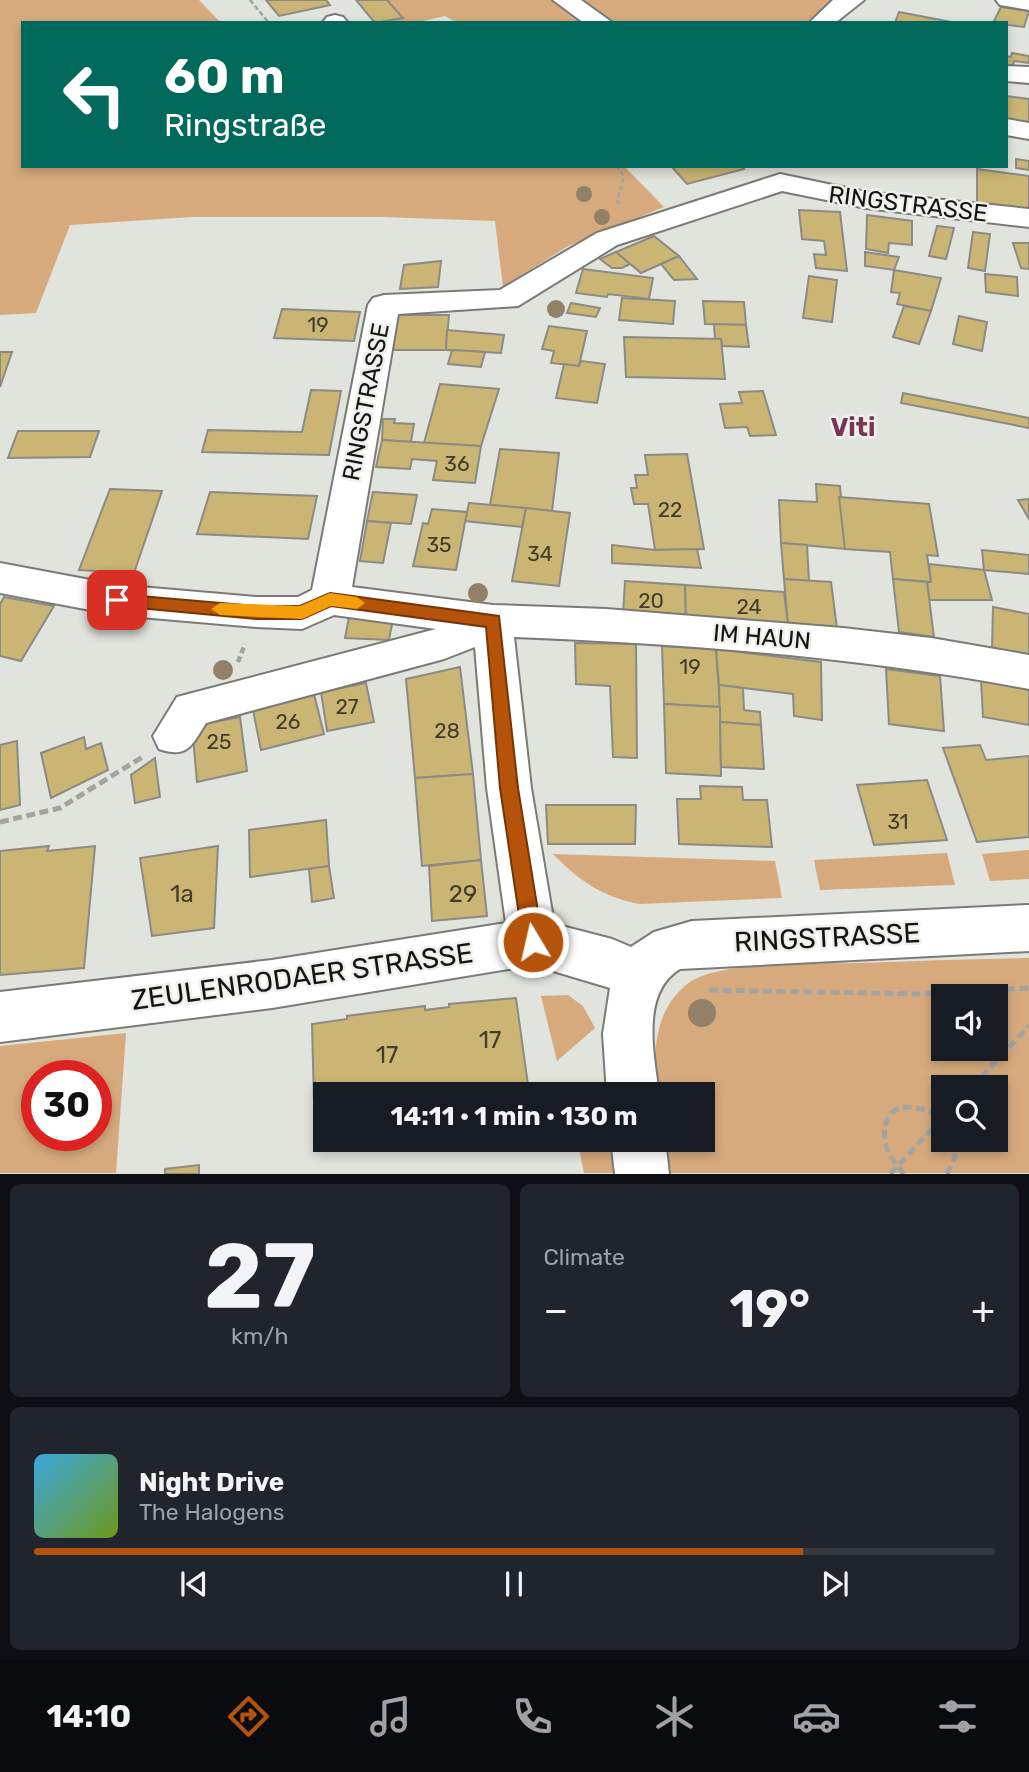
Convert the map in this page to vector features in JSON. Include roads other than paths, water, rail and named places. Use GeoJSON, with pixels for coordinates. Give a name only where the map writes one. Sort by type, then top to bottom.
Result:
{"type":"FeatureCollection","features":[{"type":"Feature","properties":{"kind":"street"},"geometry":{"type":"LineString","coordinates":[[565,0],[598,21]]}},
{"type":"Feature","properties":{"kind":"street"},"geometry":{"type":"LineString","coordinates":[[823,21],[841,5],[852,0]]}},
{"type":"Feature","properties":{"kind":"street"},"geometry":{"type":"LineString","coordinates":[[1008,0],[1029,3]]}},
{"type":"Feature","properties":{"kind":"street"},"geometry":{"type":"LineString","coordinates":[[1008,73],[1029,75]]}},
{"type":"Feature","properties":{"kind":"street"},"geometry":{"type":"LineString","coordinates":[[1008,128],[1029,131]]}},
{"type":"Feature","properties":{"kind":"street","name":"RINGSTRASSE"},"geometry":{"type":"LineString","coordinates":[[330,599],[384,305],[508,299],[607,239],[771,174],[866,200],[1029,218]]}},
{"type":"Feature","properties":{"kind":"street"},"geometry":{"type":"LineString","coordinates":[[0,578],[117,600],[256,612],[302,612],[330,599],[493,621]]}},
{"type":"Feature","properties":{"kind":"street"},"geometry":{"type":"LineString","coordinates":[[174,736],[192,709],[444,643],[493,621]]}},
{"type":"Feature","properties":{"kind":"street"},"geometry":{"type":"LineString","coordinates":[[493,621],[509,788],[533,942]]}},
{"type":"Feature","properties":{"kind":"street","name":"IM HAUN"},"geometry":{"type":"LineString","coordinates":[[493,621],[606,625],[843,644],[931,654],[1029,672]]}},
{"type":"Feature","properties":{"kind":"street","name":"RINGSTRASSE"},"geometry":{"type":"LineString","coordinates":[[639,978],[660,955],[671,948],[692,944],[1029,928]]}},
{"type":"Feature","properties":{"kind":"street","name":"ZEULENRODAER STRASSE"},"geometry":{"type":"LineString","coordinates":[[0,1017],[272,984],[533,942],[612,963],[639,978]]}},
{"type":"Feature","properties":{"kind":"street"},"geometry":{"type":"LineString","coordinates":[[632,1082],[627,1037],[629,1009],[639,978]]}},
{"type":"Feature","properties":{"kind":"street"},"geometry":{"type":"LineString","coordinates":[[639,1152],[642,1174]]}},
{"type":"Feature","properties":{"kind":"district","name":"Viti"},"geometry":{"type":"Point","coordinates":[853,427]}}]}
